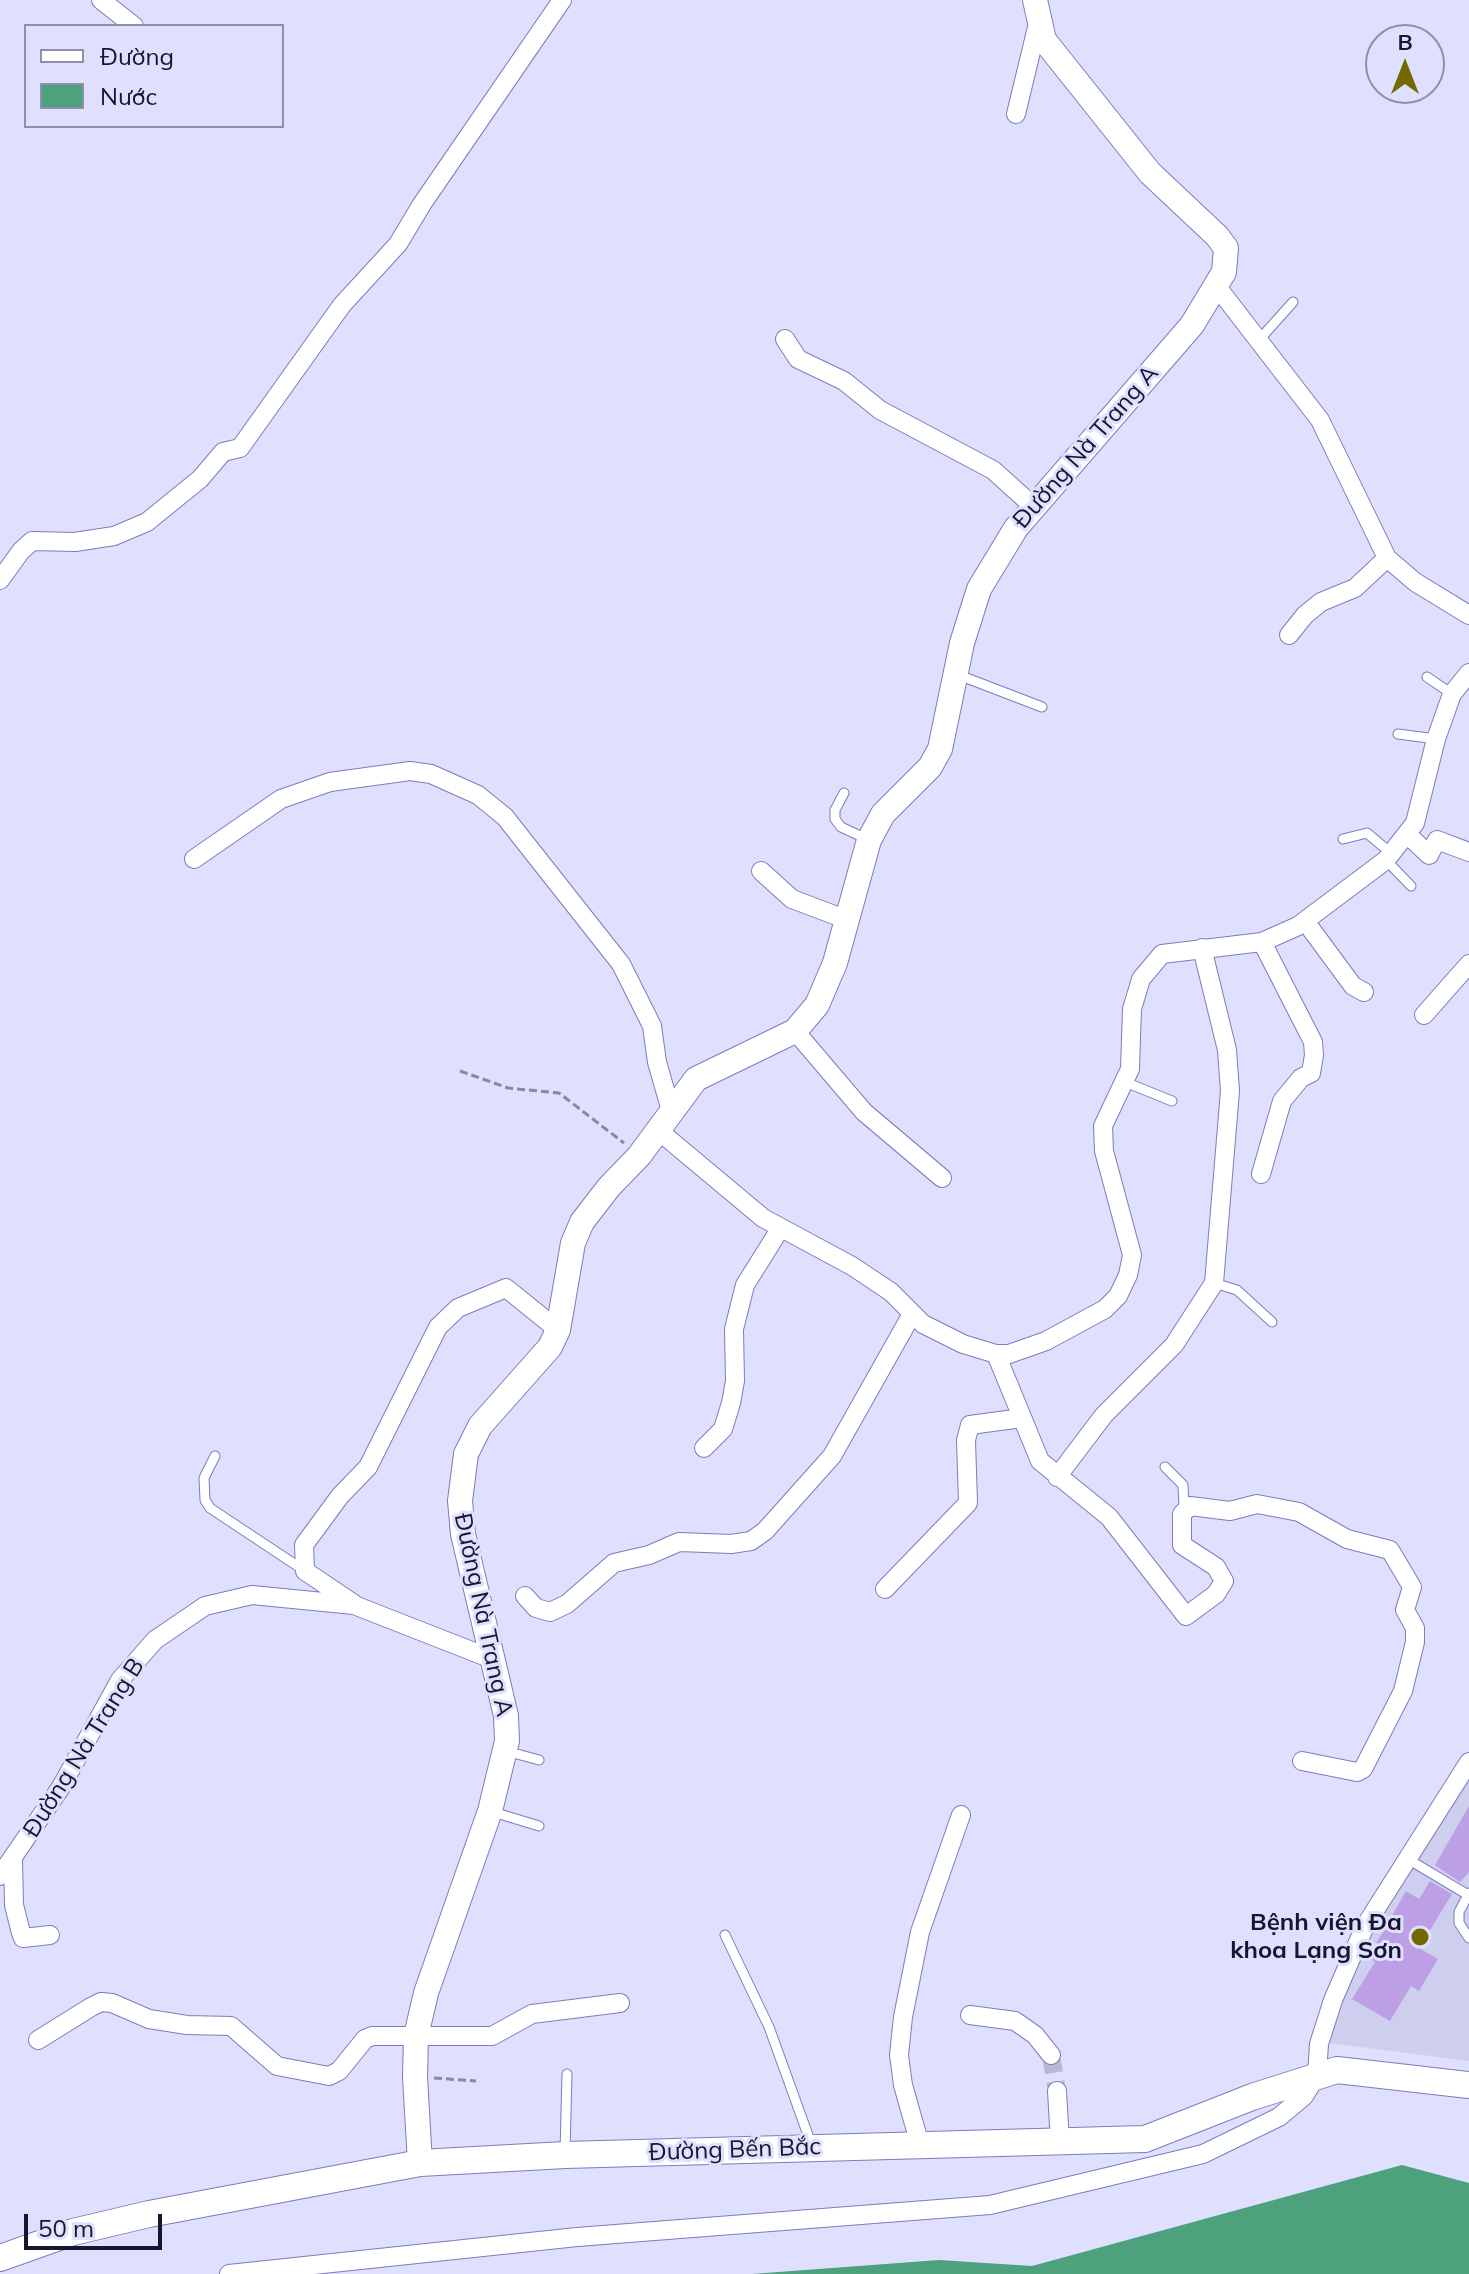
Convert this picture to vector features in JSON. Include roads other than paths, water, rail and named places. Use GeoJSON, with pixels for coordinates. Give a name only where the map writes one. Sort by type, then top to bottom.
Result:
{"type":"FeatureCollection","features":[{"type":"Feature","properties":{"kind":"main road","name":"Đường Bến Bắc"},"geometry":{"type":"LineString","coordinates":[[0,2258],[28,2247],[149,2214],[420,2163],[565,2155],[1145,2139],[1337,2070],[1469,2085]]}},
{"type":"Feature","properties":{"kind":"main road"},"geometry":{"type":"LineString","coordinates":[[4,2274],[28,2247]]}},
{"type":"Feature","properties":{"kind":"street"},"geometry":{"type":"LineString","coordinates":[[101,0],[131,24]]}},
{"type":"Feature","properties":{"kind":"street"},"geometry":{"type":"LineString","coordinates":[[0,580],[32,541],[75,542],[114,536],[147,522],[200,479],[223,452],[240,448],[342,305],[398,244],[430,192],[562,0]]}},
{"type":"Feature","properties":{"kind":"street"},"geometry":{"type":"LineString","coordinates":[[1016,114],[1037,11]]}},
{"type":"Feature","properties":{"kind":"street","name":"Đường Nà Trang A"},"geometry":{"type":"LineString","coordinates":[[420,2163],[416,2036],[426,1993],[490,1811],[506,1751],[506,1716],[463,1534],[460,1501],[466,1454],[480,1426],[550,1347],[558,1330],[568,1262],[582,1222],[609,1187],[639,1156],[696,1079],[795,1031],[808,1018],[827,986],[869,840],[883,814],[930,767],[940,749],[979,589],[1033,506],[1192,325],[1218,288],[1224,272],[1226,248],[1150,173],[1044,40],[1037,11]]}},
{"type":"Feature","properties":{"kind":"street"},"geometry":{"type":"LineString","coordinates":[[1218,288],[1320,420],[1387,558],[1406,576],[1469,615]]}},
{"type":"Feature","properties":{"kind":"street"},"geometry":{"type":"LineString","coordinates":[[785,339],[798,359],[844,381],[880,410],[993,470],[1033,506]]}},
{"type":"Feature","properties":{"kind":"street"},"geometry":{"type":"LineString","coordinates":[[1289,635],[1305,615],[1321,602],[1355,588],[1387,558]]}},
{"type":"Feature","properties":{"kind":"street"},"geometry":{"type":"LineString","coordinates":[[194,859],[281,799],[330,782],[410,771],[431,774],[478,795],[505,817],[621,964],[652,1026],[665,1121],[780,1229],[873,1280],[934,1331],[996,1354],[1009,1354],[1046,1341],[1105,1309],[1118,1296],[1128,1275],[1132,1255],[1130,1241],[1104,1151],[1103,1126],[1130,1069],[1135,992],[1141,979],[1162,954],[1262,942],[1305,921],[1389,857],[1415,823],[1436,739],[1452,694],[1469,673]]}},
{"type":"Feature","properties":{"kind":"street"},"geometry":{"type":"LineString","coordinates":[[1408,835],[1429,855],[1437,840],[1469,852]]}},
{"type":"Feature","properties":{"kind":"street"},"geometry":{"type":"LineString","coordinates":[[761,871],[792,899],[845,919]]}},
{"type":"Feature","properties":{"kind":"street"},"geometry":{"type":"LineString","coordinates":[[1305,921],[1353,986],[1364,992]]}},
{"type":"Feature","properties":{"kind":"street"},"geometry":{"type":"LineString","coordinates":[[1261,1174],[1282,1101],[1301,1078],[1311,1073],[1314,1055],[1313,1042],[1262,942]]}},
{"type":"Feature","properties":{"kind":"street"},"geometry":{"type":"LineString","coordinates":[[1057,1477],[1110,1408],[1174,1345],[1214,1283],[1230,1091],[1227,1050],[1202,948]]}},
{"type":"Feature","properties":{"kind":"street"},"geometry":{"type":"LineString","coordinates":[[1424,1015],[1469,964]]}},
{"type":"Feature","properties":{"kind":"street"},"geometry":{"type":"LineString","coordinates":[[795,1031],[841,1089],[942,1178]]}},
{"type":"Feature","properties":{"kind":"street"},"geometry":{"type":"LineString","coordinates":[[704,1448],[723,1429],[731,1403],[735,1381],[734,1329],[745,1285],[780,1229]]}},
{"type":"Feature","properties":{"kind":"street"},"geometry":{"type":"LineString","coordinates":[[354,1605],[305,1571],[304,1545],[368,1467],[438,1327],[458,1308],[506,1288],[558,1330]]}},
{"type":"Feature","properties":{"kind":"street"},"geometry":{"type":"LineString","coordinates":[[525,1596],[536,1608],[550,1612],[567,1604],[614,1563],[649,1555],[679,1542],[731,1544],[751,1541],[765,1531],[832,1456],[912,1314]]}},
{"type":"Feature","properties":{"kind":"street"},"geometry":{"type":"LineString","coordinates":[[996,1354],[1040,1461],[1109,1517],[1186,1616],[1216,1594],[1224,1581],[1216,1567],[1182,1545],[1184,1508],[1190,1506],[1230,1511],[1257,1504],[1299,1512],[1347,1539],[1390,1550],[1410,1578],[1412,1596],[1405,1610],[1415,1628],[1403,1691],[1363,1769],[1357,1772],[1302,1761]]}},
{"type":"Feature","properties":{"kind":"street"},"geometry":{"type":"LineString","coordinates":[[885,1589],[968,1503],[966,1440],[970,1425],[1022,1418]]}},
{"type":"Feature","properties":{"kind":"street","name":"Đường Nà Trang B"},"geometry":{"type":"LineString","coordinates":[[0,1876],[74,1766],[120,1680],[141,1653],[175,1624],[205,1606],[252,1595],[354,1605],[492,1659]]}},
{"type":"Feature","properties":{"kind":"street"},"geometry":{"type":"LineString","coordinates":[[229,2274],[577,2237],[990,2205],[1203,2154],[1279,2117],[1304,2096],[1317,2075],[1319,2044],[1333,2000],[1365,1926],[1469,1762]]}},
{"type":"Feature","properties":{"kind":"street"},"geometry":{"type":"LineString","coordinates":[[920,2145],[901,2070],[903,2017],[920,1932],[961,1815]]}},
{"type":"Feature","properties":{"kind":"street"},"geometry":{"type":"LineString","coordinates":[[13,1860],[14,1905],[23,1938],[50,1935]]}},
{"type":"Feature","properties":{"kind":"street"},"geometry":{"type":"LineString","coordinates":[[38,2040],[101,2002],[112,2003],[149,2019],[187,2025],[231,2026],[277,2066],[329,2076],[339,2071],[365,2039],[492,2036],[532,2014],[620,2003]]}},
{"type":"Feature","properties":{"kind":"street"},"geometry":{"type":"LineString","coordinates":[[970,2015],[1015,2021],[1035,2035],[1051,2055]]}},
{"type":"Feature","properties":{"kind":"street"},"geometry":{"type":"LineString","coordinates":[[1057,2091],[1060,2142]]}},
{"type":"Feature","properties":{"kind":"lane"},"geometry":{"type":"LineString","coordinates":[[1259,340],[1293,302]]}},
{"type":"Feature","properties":{"kind":"lane"},"geometry":{"type":"LineString","coordinates":[[956,674],[1042,707]]}},
{"type":"Feature","properties":{"kind":"lane"},"geometry":{"type":"LineString","coordinates":[[1427,677],[1452,694]]}},
{"type":"Feature","properties":{"kind":"lane"},"geometry":{"type":"LineString","coordinates":[[1398,734],[1436,739]]}},
{"type":"Feature","properties":{"kind":"lane"},"geometry":{"type":"LineString","coordinates":[[844,793],[835,810],[835,819],[841,827],[869,840]]}},
{"type":"Feature","properties":{"kind":"lane"},"geometry":{"type":"LineString","coordinates":[[1343,839],[1367,833],[1411,886]]}},
{"type":"Feature","properties":{"kind":"lane"},"geometry":{"type":"LineString","coordinates":[[1125,1082],[1172,1101]]}},
{"type":"Feature","properties":{"kind":"lane"},"geometry":{"type":"LineString","coordinates":[[1214,1283],[1237,1290],[1272,1322]]}},
{"type":"Feature","properties":{"kind":"lane"},"geometry":{"type":"LineString","coordinates":[[215,1456],[204,1478],[205,1500],[210,1508],[305,1571]]}},
{"type":"Feature","properties":{"kind":"lane"},"geometry":{"type":"LineString","coordinates":[[1165,1467],[1183,1485],[1184,1508]]}},
{"type":"Feature","properties":{"kind":"lane"},"geometry":{"type":"LineString","coordinates":[[506,1751],[539,1760]]}},
{"type":"Feature","properties":{"kind":"lane"},"geometry":{"type":"LineString","coordinates":[[490,1811],[539,1826]]}},
{"type":"Feature","properties":{"kind":"lane"},"geometry":{"type":"LineString","coordinates":[[1406,1858],[1468,1894],[1459,1912],[1459,1923],[1469,1938]]}},
{"type":"Feature","properties":{"kind":"lane"},"geometry":{"type":"LineString","coordinates":[[725,1935],[769,2027],[812,2147]]}},
{"type":"Feature","properties":{"kind":"lane"},"geometry":{"type":"LineString","coordinates":[[565,2155],[567,2074]]}},
{"type":"Feature","properties":{"kind":"water"},"geometry":{"type":"Polygon","coordinates":[[[1402,2165],[1469,2183],[1469,2274],[752,2274],[939,2260],[1032,2266],[1402,2165]]]}},
{"type":"Feature","properties":{"kind":"tunnel"},"geometry":{"type":"LineString","coordinates":[[1051,2055],[1057,2091]]}},
{"type":"Feature","properties":{"kind":"place","name":"Bệnh viện Đa khoa Lạng Sơn"},"geometry":{"type":"Point","coordinates":[1420,1937]}}]}
